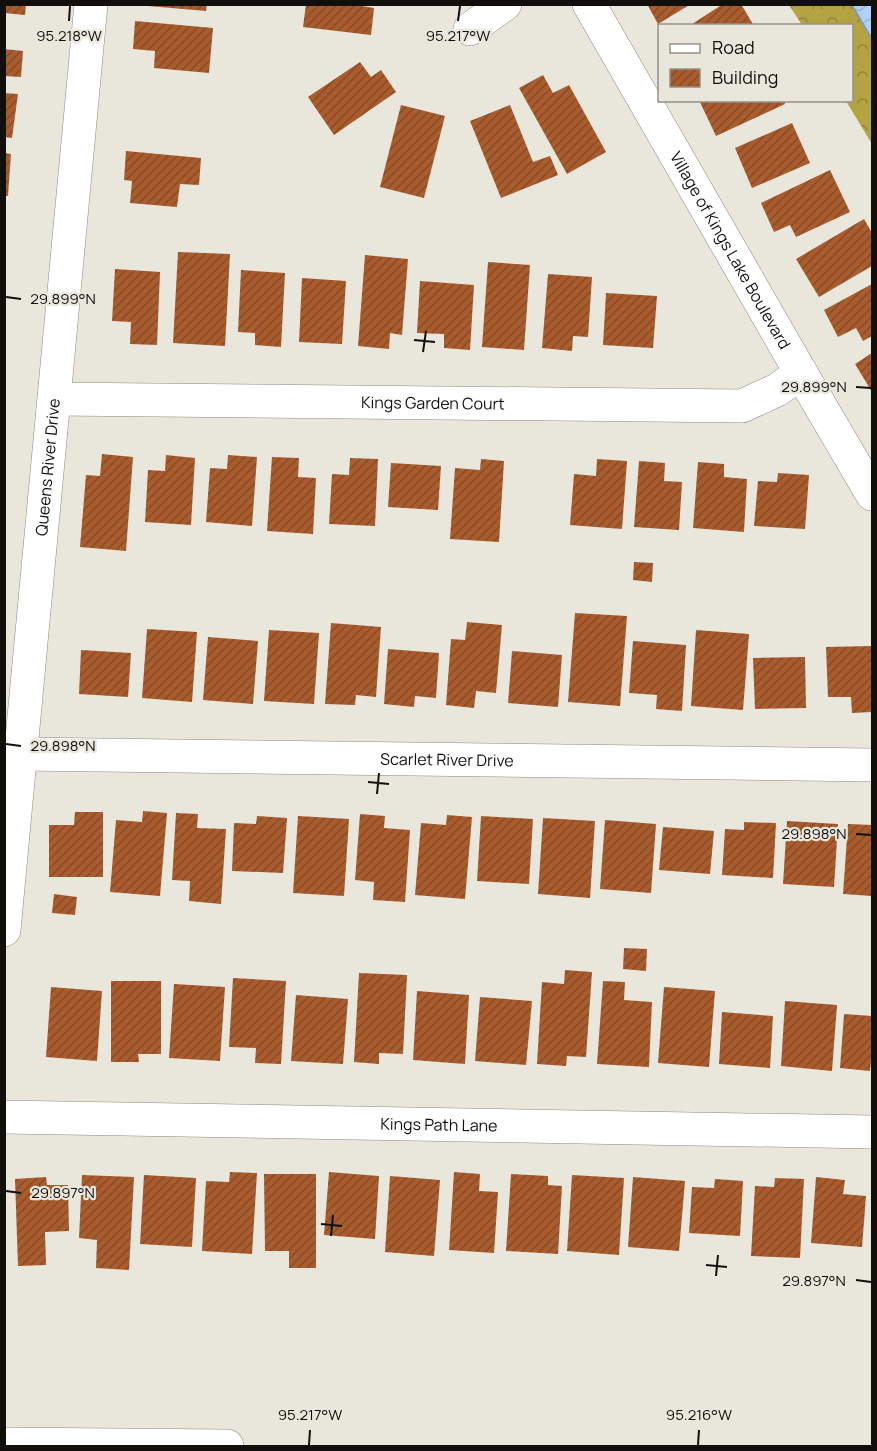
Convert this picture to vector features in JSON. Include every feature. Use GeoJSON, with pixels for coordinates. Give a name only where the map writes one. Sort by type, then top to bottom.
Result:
{"type":"FeatureCollection","features":[{"type":"Feature","properties":{"kind":"street","name":"Queens River Drive"},"geometry":{"type":"LineString","coordinates":[[4,930],[91,4]]}},
{"type":"Feature","properties":{"kind":"street"},"geometry":{"type":"LineString","coordinates":[[470,29],[505,4]]}},
{"type":"Feature","properties":{"kind":"street","name":"Village of Kings Lake Boulevard"},"geometry":{"type":"LineString","coordinates":[[589,4],[873,495]]}},
{"type":"Feature","properties":{"kind":"street","name":"Kings Garden Court"},"geometry":{"type":"LineString","coordinates":[[55,399],[742,406],[777,390],[801,373]]}},
{"type":"Feature","properties":{"kind":"street","name":"Scarlet River Drive"},"geometry":{"type":"LineString","coordinates":[[21,754],[873,765]]}},
{"type":"Feature","properties":{"kind":"street","name":"Kings Path Lane"},"geometry":{"type":"LineString","coordinates":[[4,1117],[873,1132]]}},
{"type":"Feature","properties":{"kind":"street"},"geometry":{"type":"LineString","coordinates":[[4,1444],[227,1446]]}},
{"type":"Feature","properties":{"kind":"green space"},"geometry":{"type":"Polygon","coordinates":[[[789,5],[872,5],[872,144],[847,102],[853,102],[853,24],[801,24],[789,5]]]}},
{"type":"Feature","properties":{"kind":"water"},"geometry":{"type":"Polygon","coordinates":[[[852,5],[872,5],[872,39],[852,5]]]}},
{"type":"Feature","properties":{"kind":"building"},"geometry":{"type":"Polygon","coordinates":[[[4,4],[26,4],[25,15],[4,13],[4,4]]]}},
{"type":"Feature","properties":{"kind":"building"},"geometry":{"type":"Polygon","coordinates":[[[148,4],[207,4],[206,11],[148,6],[148,4]]]}},
{"type":"Feature","properties":{"kind":"building"},"geometry":{"type":"Polygon","coordinates":[[[306,4],[362,4],[362,6],[374,8],[371,35],[303,27],[306,4]]]}},
{"type":"Feature","properties":{"kind":"building"},"geometry":{"type":"Polygon","coordinates":[[[647,4],[691,4],[658,24],[647,4]]]}},
{"type":"Feature","properties":{"kind":"building"},"geometry":{"type":"Polygon","coordinates":[[[723,4],[741,4],[753,24],[692,24],[723,4]]]}},
{"type":"Feature","properties":{"kind":"building"},"geometry":{"type":"Polygon","coordinates":[[[135,21],[213,28],[209,73],[154,68],[155,51],[133,49],[135,21]]]}},
{"type":"Feature","properties":{"kind":"building"},"geometry":{"type":"Polygon","coordinates":[[[4,49],[23,51],[21,77],[4,76],[4,49]]]}},
{"type":"Feature","properties":{"kind":"building"},"geometry":{"type":"Polygon","coordinates":[[[360,62],[371,77],[381,70],[396,92],[334,135],[308,97],[360,62]]]}},
{"type":"Feature","properties":{"kind":"building"},"geometry":{"type":"Polygon","coordinates":[[[543,75],[553,93],[569,85],[606,152],[567,174],[519,88],[543,75]]]}},
{"type":"Feature","properties":{"kind":"building"},"geometry":{"type":"Polygon","coordinates":[[[4,93],[18,94],[12,138],[4,137],[4,93]]]}},
{"type":"Feature","properties":{"kind":"building"},"geometry":{"type":"Polygon","coordinates":[[[700,102],[784,102],[785,104],[716,136],[700,102]]]}},
{"type":"Feature","properties":{"kind":"building"},"geometry":{"type":"Polygon","coordinates":[[[401,105],[445,116],[424,198],[380,187],[401,105]]]}},
{"type":"Feature","properties":{"kind":"building"},"geometry":{"type":"Polygon","coordinates":[[[510,105],[533,162],[550,156],[558,175],[501,198],[470,121],[510,105]]]}},
{"type":"Feature","properties":{"kind":"building"},"geometry":{"type":"Polygon","coordinates":[[[792,123],[810,163],[752,188],[735,148],[792,123]]]}},
{"type":"Feature","properties":{"kind":"building"},"geometry":{"type":"Polygon","coordinates":[[[126,151],[201,158],[199,185],[180,184],[177,207],[130,203],[132,181],[124,180],[126,151]]]}},
{"type":"Feature","properties":{"kind":"building"},"geometry":{"type":"Polygon","coordinates":[[[5,153],[11,154],[8,196],[5,196],[5,153]]]}},
{"type":"Feature","properties":{"kind":"building"},"geometry":{"type":"Polygon","coordinates":[[[830,170],[850,212],[796,237],[790,225],[774,232],[761,203],[830,170]]]}},
{"type":"Feature","properties":{"kind":"building"},"geometry":{"type":"Polygon","coordinates":[[[864,219],[872,233],[872,266],[819,297],[796,259],[864,219]]]}},
{"type":"Feature","properties":{"kind":"building"},"geometry":{"type":"Polygon","coordinates":[[[178,252],[230,254],[225,346],[173,343],[178,252]]]}},
{"type":"Feature","properties":{"kind":"building"},"geometry":{"type":"Polygon","coordinates":[[[365,255],[408,259],[402,335],[390,333],[389,349],[358,346],[365,255]]]}},
{"type":"Feature","properties":{"kind":"building"},"geometry":{"type":"Polygon","coordinates":[[[488,262],[530,265],[524,350],[482,347],[488,262]]]}},
{"type":"Feature","properties":{"kind":"building"},"geometry":{"type":"Polygon","coordinates":[[[115,269],[160,272],[157,345],[130,344],[131,322],[112,321],[115,269]]]}},
{"type":"Feature","properties":{"kind":"building"},"geometry":{"type":"Polygon","coordinates":[[[241,270],[285,273],[281,347],[255,345],[255,333],[238,332],[241,270]]]}},
{"type":"Feature","properties":{"kind":"building"},"geometry":{"type":"Polygon","coordinates":[[[548,274],[592,277],[588,337],[573,336],[572,351],[542,348],[548,274]]]}},
{"type":"Feature","properties":{"kind":"building"},"geometry":{"type":"Polygon","coordinates":[[[302,278],[346,281],[342,344],[299,342],[302,278]]]}},
{"type":"Feature","properties":{"kind":"building"},"geometry":{"type":"Polygon","coordinates":[[[420,281],[474,285],[470,350],[444,348],[444,334],[417,333],[420,281]]]}},
{"type":"Feature","properties":{"kind":"building"},"geometry":{"type":"Polygon","coordinates":[[[872,284],[872,336],[863,341],[856,328],[838,337],[824,310],[872,284]]]}},
{"type":"Feature","properties":{"kind":"building"},"geometry":{"type":"Polygon","coordinates":[[[606,293],[657,296],[653,348],[603,345],[606,293]]]}},
{"type":"Feature","properties":{"kind":"building"},"geometry":{"type":"Polygon","coordinates":[[[872,353],[872,392],[855,364],[872,353]]]}},
{"type":"Feature","properties":{"kind":"building"},"geometry":{"type":"Polygon","coordinates":[[[102,454],[133,457],[126,551],[80,547],[86,475],[100,476],[102,454]]]}},
{"type":"Feature","properties":{"kind":"building"},"geometry":{"type":"Polygon","coordinates":[[[166,455],[195,458],[191,525],[145,522],[148,470],[165,471],[166,455]]]}},
{"type":"Feature","properties":{"kind":"building"},"geometry":{"type":"Polygon","coordinates":[[[228,455],[257,457],[252,526],[206,522],[210,468],[227,469],[228,455]]]}},
{"type":"Feature","properties":{"kind":"building"},"geometry":{"type":"Polygon","coordinates":[[[272,457],[299,458],[298,477],[316,478],[313,534],[267,531],[272,457]]]}},
{"type":"Feature","properties":{"kind":"building"},"geometry":{"type":"Polygon","coordinates":[[[350,458],[378,459],[375,526],[329,524],[332,474],[349,475],[350,458]]]}},
{"type":"Feature","properties":{"kind":"building"},"geometry":{"type":"Polygon","coordinates":[[[481,459],[504,461],[499,542],[450,539],[455,468],[480,470],[481,459]]]}},
{"type":"Feature","properties":{"kind":"building"},"geometry":{"type":"Polygon","coordinates":[[[597,459],[627,461],[622,529],[570,525],[574,474],[596,476],[597,459]]]}},
{"type":"Feature","properties":{"kind":"building"},"geometry":{"type":"Polygon","coordinates":[[[639,461],[665,463],[664,481],[682,482],[679,530],[634,527],[639,461]]]}},
{"type":"Feature","properties":{"kind":"building"},"geometry":{"type":"Polygon","coordinates":[[[698,462],[724,464],[724,477],[747,479],[744,532],[693,528],[698,462]]]}},
{"type":"Feature","properties":{"kind":"building"},"geometry":{"type":"Polygon","coordinates":[[[391,463],[441,466],[438,510],[388,507],[391,463]]]}},
{"type":"Feature","properties":{"kind":"building"},"geometry":{"type":"Polygon","coordinates":[[[778,473],[809,475],[805,529],[754,526],[758,481],[777,482],[778,473]]]}},
{"type":"Feature","properties":{"kind":"building"},"geometry":{"type":"Polygon","coordinates":[[[634,562],[653,563],[652,582],[633,580],[634,562]]]}},
{"type":"Feature","properties":{"kind":"building"},"geometry":{"type":"Polygon","coordinates":[[[575,613],[627,616],[620,706],[568,702],[575,613]]]}},
{"type":"Feature","properties":{"kind":"building"},"geometry":{"type":"Polygon","coordinates":[[[467,622],[502,625],[496,693],[476,691],[474,708],[446,705],[451,639],[465,640],[467,622]]]}},
{"type":"Feature","properties":{"kind":"building"},"geometry":{"type":"Polygon","coordinates":[[[331,623],[381,627],[376,697],[356,695],[355,705],[325,704],[331,623]]]}},
{"type":"Feature","properties":{"kind":"building"},"geometry":{"type":"Polygon","coordinates":[[[147,629],[197,632],[192,702],[142,698],[147,629]]]}},
{"type":"Feature","properties":{"kind":"building"},"geometry":{"type":"Polygon","coordinates":[[[269,630],[319,633],[314,704],[264,701],[269,630]]]}},
{"type":"Feature","properties":{"kind":"building"},"geometry":{"type":"Polygon","coordinates":[[[696,630],[749,634],[743,710],[691,706],[696,630]]]}},
{"type":"Feature","properties":{"kind":"building"},"geometry":{"type":"Polygon","coordinates":[[[208,637],[258,641],[253,704],[203,700],[208,637]]]}},
{"type":"Feature","properties":{"kind":"building"},"geometry":{"type":"Polygon","coordinates":[[[633,641],[686,645],[682,711],[656,709],[657,695],[629,693],[633,641]]]}},
{"type":"Feature","properties":{"kind":"building"},"geometry":{"type":"Polygon","coordinates":[[[872,646],[872,712],[852,713],[851,697],[828,697],[826,647],[872,646]]]}},
{"type":"Feature","properties":{"kind":"building"},"geometry":{"type":"Polygon","coordinates":[[[388,649],[439,653],[436,698],[415,696],[414,707],[384,704],[388,649]]]}},
{"type":"Feature","properties":{"kind":"building"},"geometry":{"type":"Polygon","coordinates":[[[81,650],[131,653],[128,697],[79,694],[81,650]]]}},
{"type":"Feature","properties":{"kind":"building"},"geometry":{"type":"Polygon","coordinates":[[[512,651],[562,655],[558,707],[508,703],[512,651]]]}},
{"type":"Feature","properties":{"kind":"building"},"geometry":{"type":"Polygon","coordinates":[[[805,657],[806,708],[755,709],[753,658],[805,657]]]}},
{"type":"Feature","properties":{"kind":"building"},"geometry":{"type":"Polygon","coordinates":[[[143,811],[167,813],[160,896],[110,892],[116,820],[142,822],[143,811]]]}},
{"type":"Feature","properties":{"kind":"building"},"geometry":{"type":"Polygon","coordinates":[[[75,812],[103,812],[103,877],[49,877],[49,825],[74,825],[75,812]]]}},
{"type":"Feature","properties":{"kind":"building"},"geometry":{"type":"Polygon","coordinates":[[[176,813],[198,814],[197,828],[226,829],[221,904],[189,901],[190,881],[172,880],[176,813]]]}},
{"type":"Feature","properties":{"kind":"building"},"geometry":{"type":"Polygon","coordinates":[[[360,814],[385,816],[384,828],[410,830],[405,902],[373,900],[374,882],[355,880],[360,814]]]}},
{"type":"Feature","properties":{"kind":"building"},"geometry":{"type":"Polygon","coordinates":[[[447,815],[472,817],[465,899],[415,895],[421,823],[446,825],[447,815]]]}},
{"type":"Feature","properties":{"kind":"building"},"geometry":{"type":"Polygon","coordinates":[[[257,816],[287,818],[283,873],[232,871],[234,823],[256,824],[257,816]]]}},
{"type":"Feature","properties":{"kind":"building"},"geometry":{"type":"Polygon","coordinates":[[[298,816],[349,819],[344,896],[293,893],[298,816]]]}},
{"type":"Feature","properties":{"kind":"building"},"geometry":{"type":"Polygon","coordinates":[[[481,816],[533,819],[529,884],[477,881],[481,816]]]}},
{"type":"Feature","properties":{"kind":"building"},"geometry":{"type":"Polygon","coordinates":[[[543,818],[595,821],[590,898],[538,894],[543,818]]]}},
{"type":"Feature","properties":{"kind":"building"},"geometry":{"type":"Polygon","coordinates":[[[605,820],[656,824],[651,893],[600,889],[605,820]]]}},
{"type":"Feature","properties":{"kind":"building"},"geometry":{"type":"Polygon","coordinates":[[[787,821],[838,824],[834,887],[783,884],[787,821]]]}},
{"type":"Feature","properties":{"kind":"building"},"geometry":{"type":"Polygon","coordinates":[[[744,822],[776,823],[773,878],[722,875],[725,829],[744,830],[744,822]]]}},
{"type":"Feature","properties":{"kind":"building"},"geometry":{"type":"Polygon","coordinates":[[[848,824],[872,825],[872,896],[843,894],[848,824]]]}},
{"type":"Feature","properties":{"kind":"building"},"geometry":{"type":"Polygon","coordinates":[[[663,827],[714,831],[710,874],[659,870],[663,827]]]}},
{"type":"Feature","properties":{"kind":"building"},"geometry":{"type":"Polygon","coordinates":[[[54,894],[77,897],[75,915],[52,913],[54,894]]]}},
{"type":"Feature","properties":{"kind":"building"},"geometry":{"type":"Polygon","coordinates":[[[624,948],[647,949],[646,971],[623,969],[624,948]]]}},
{"type":"Feature","properties":{"kind":"building"},"geometry":{"type":"Polygon","coordinates":[[[565,970],[592,972],[586,1057],[567,1056],[566,1066],[537,1064],[542,982],[564,984],[565,970]]]}},
{"type":"Feature","properties":{"kind":"building"},"geometry":{"type":"Polygon","coordinates":[[[359,973],[407,975],[403,1054],[379,1053],[379,1064],[354,1062],[359,973]]]}},
{"type":"Feature","properties":{"kind":"building"},"geometry":{"type":"Polygon","coordinates":[[[233,978],[286,981],[281,1064],[255,1063],[256,1048],[229,1047],[233,978]]]}},
{"type":"Feature","properties":{"kind":"building"},"geometry":{"type":"Polygon","coordinates":[[[111,981],[161,981],[161,1054],[138,1054],[139,1062],[111,1062],[111,981]]]}},
{"type":"Feature","properties":{"kind":"building"},"geometry":{"type":"Polygon","coordinates":[[[603,981],[625,982],[624,1000],[652,1002],[649,1067],[597,1064],[603,981]]]}},
{"type":"Feature","properties":{"kind":"building"},"geometry":{"type":"Polygon","coordinates":[[[174,984],[225,987],[220,1061],[169,1058],[174,984]]]}},
{"type":"Feature","properties":{"kind":"building"},"geometry":{"type":"Polygon","coordinates":[[[51,987],[102,991],[97,1061],[46,1057],[51,987]]]}},
{"type":"Feature","properties":{"kind":"building"},"geometry":{"type":"Polygon","coordinates":[[[664,987],[715,991],[709,1067],[658,1063],[664,987]]]}},
{"type":"Feature","properties":{"kind":"building"},"geometry":{"type":"Polygon","coordinates":[[[417,991],[469,995],[465,1064],[413,1060],[417,991]]]}},
{"type":"Feature","properties":{"kind":"building"},"geometry":{"type":"Polygon","coordinates":[[[296,995],[348,999],[343,1064],[291,1061],[296,995]]]}},
{"type":"Feature","properties":{"kind":"building"},"geometry":{"type":"Polygon","coordinates":[[[480,997],[532,1001],[526,1065],[475,1061],[480,997]]]}},
{"type":"Feature","properties":{"kind":"building"},"geometry":{"type":"Polygon","coordinates":[[[785,1001],[837,1005],[832,1071],[781,1066],[785,1001]]]}},
{"type":"Feature","properties":{"kind":"building"},"geometry":{"type":"Polygon","coordinates":[[[722,1012],[773,1016],[770,1068],[719,1064],[722,1012]]]}},
{"type":"Feature","properties":{"kind":"building"},"geometry":{"type":"Polygon","coordinates":[[[844,1014],[872,1016],[870,1071],[840,1068],[844,1014]]]}},
{"type":"Feature","properties":{"kind":"building"},"geometry":{"type":"Polygon","coordinates":[[[230,1172],[257,1173],[252,1254],[202,1251],[206,1181],[229,1182],[230,1172]]]}},
{"type":"Feature","properties":{"kind":"building"},"geometry":{"type":"Polygon","coordinates":[[[329,1172],[379,1176],[375,1239],[324,1235],[329,1172]]]}},
{"type":"Feature","properties":{"kind":"building"},"geometry":{"type":"Polygon","coordinates":[[[454,1172],[480,1174],[479,1191],[498,1192],[494,1253],[449,1250],[454,1172]]]}},
{"type":"Feature","properties":{"kind":"building"},"geometry":{"type":"Polygon","coordinates":[[[264,1174],[316,1174],[316,1268],[289,1268],[289,1251],[265,1251],[264,1174]]]}},
{"type":"Feature","properties":{"kind":"building"},"geometry":{"type":"Polygon","coordinates":[[[511,1174],[548,1176],[548,1185],[562,1186],[558,1254],[506,1251],[511,1174]]]}},
{"type":"Feature","properties":{"kind":"building"},"geometry":{"type":"Polygon","coordinates":[[[82,1175],[134,1177],[129,1270],[96,1268],[97,1240],[79,1238],[82,1175]]]}},
{"type":"Feature","properties":{"kind":"building"},"geometry":{"type":"Polygon","coordinates":[[[144,1175],[196,1178],[192,1247],[140,1244],[144,1175]]]}},
{"type":"Feature","properties":{"kind":"building"},"geometry":{"type":"Polygon","coordinates":[[[572,1175],[624,1178],[619,1255],[567,1251],[572,1175]]]}},
{"type":"Feature","properties":{"kind":"building"},"geometry":{"type":"Polygon","coordinates":[[[390,1176],[440,1180],[434,1256],[385,1252],[390,1176]]]}},
{"type":"Feature","properties":{"kind":"building"},"geometry":{"type":"Polygon","coordinates":[[[46,1177],[47,1185],[68,1185],[69,1231],[45,1232],[46,1265],[18,1266],[15,1179],[46,1177]]]}},
{"type":"Feature","properties":{"kind":"building"},"geometry":{"type":"Polygon","coordinates":[[[633,1177],[685,1181],[679,1251],[628,1247],[633,1177]]]}},
{"type":"Feature","properties":{"kind":"building"},"geometry":{"type":"Polygon","coordinates":[[[816,1177],[845,1180],[843,1194],[866,1196],[862,1247],[811,1243],[816,1177]]]}},
{"type":"Feature","properties":{"kind":"building"},"geometry":{"type":"Polygon","coordinates":[[[775,1178],[804,1179],[800,1258],[751,1256],[755,1186],[774,1187],[775,1178]]]}},
{"type":"Feature","properties":{"kind":"building"},"geometry":{"type":"Polygon","coordinates":[[[715,1179],[743,1181],[740,1236],[689,1233],[692,1187],[714,1188],[715,1179]]]}}]}
